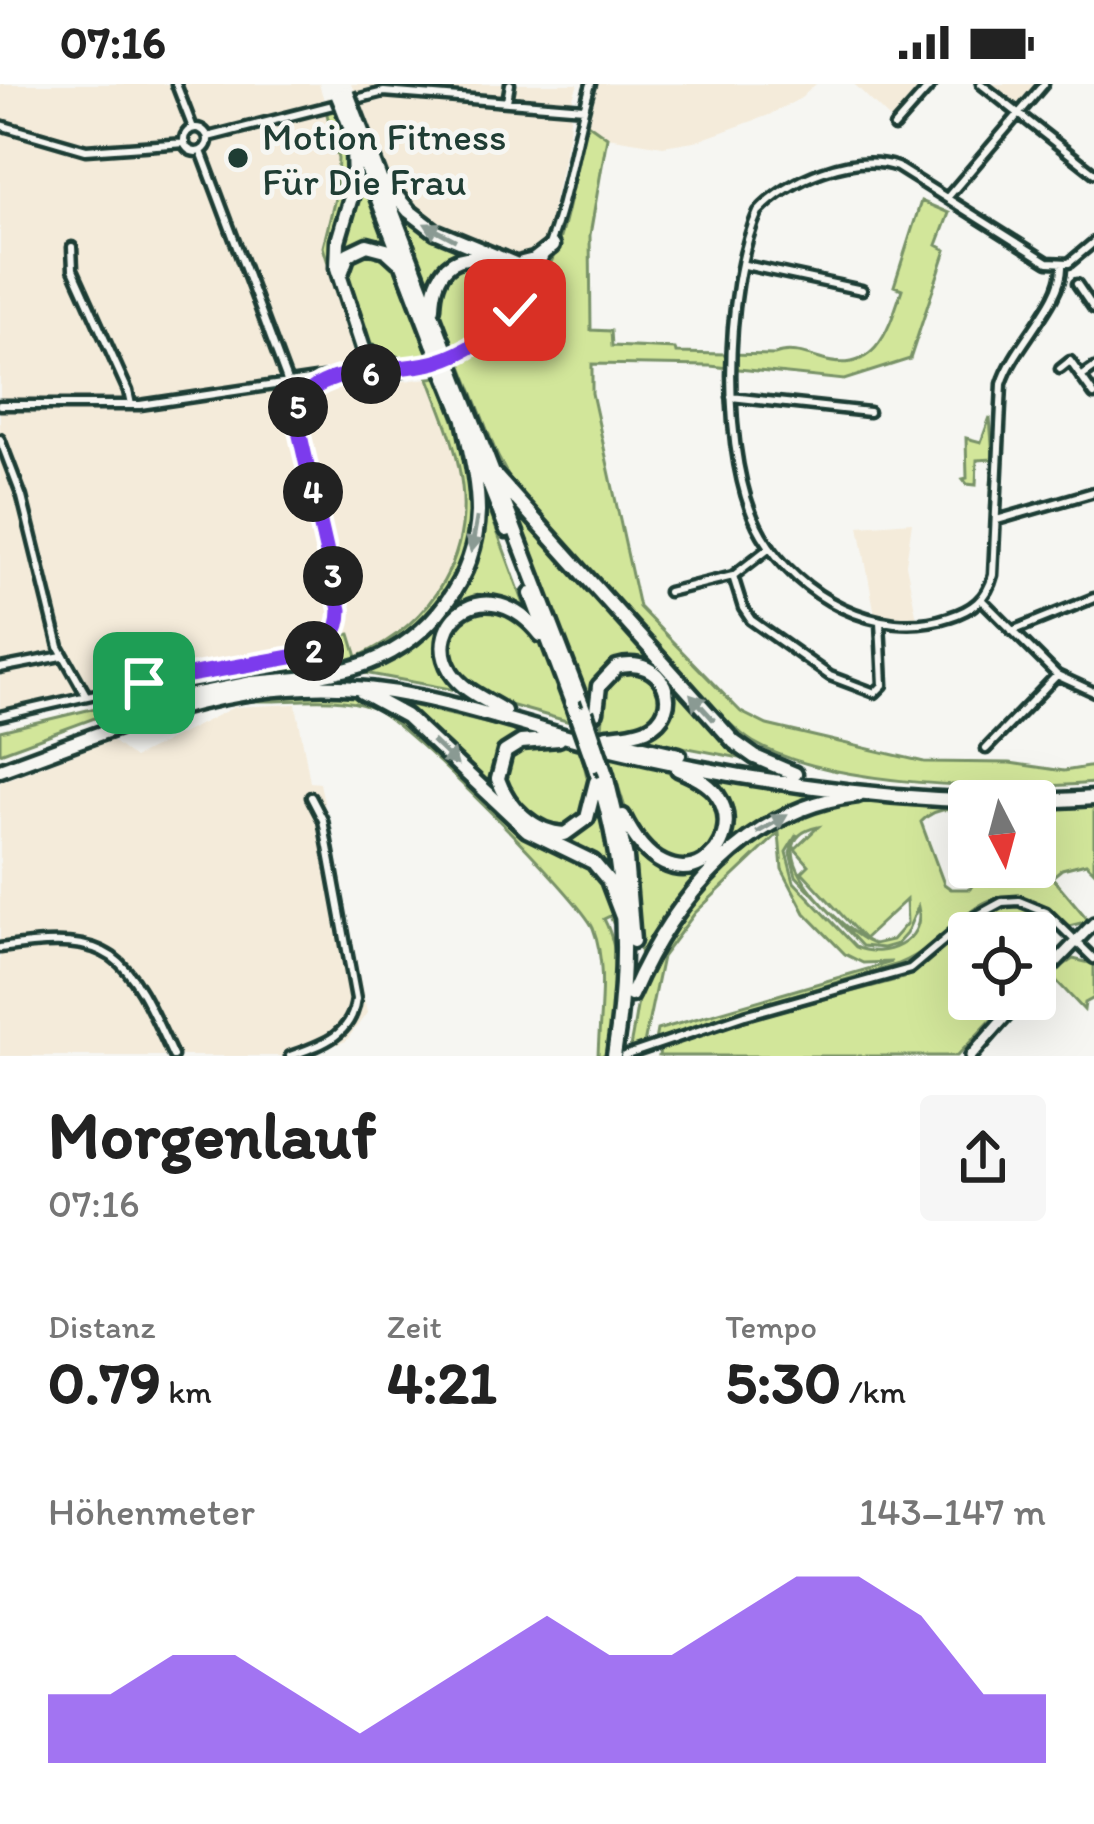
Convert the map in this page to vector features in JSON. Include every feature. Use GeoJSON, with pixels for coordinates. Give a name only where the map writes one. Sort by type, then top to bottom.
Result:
{"type":"FeatureCollection","features":[{"type":"Feature","properties":{"kind":"highway"},"geometry":{"type":"LineString","coordinates":[[343,95],[352,131],[405,269],[590,712],[598,740],[599,772],[587,818],[565,834],[541,829],[506,797],[498,772],[508,749],[527,740],[572,739]]}},
{"type":"Feature","properties":{"kind":"highway"},"geometry":{"type":"LineString","coordinates":[[343,95],[433,315],[438,342]]}},
{"type":"Feature","properties":{"kind":"highway"},"geometry":{"type":"LineString","coordinates":[[352,131],[354,187],[338,241],[337,268],[371,374]]}},
{"type":"Feature","properties":{"kind":"highway"},"geometry":{"type":"LineString","coordinates":[[377,174],[425,225],[528,275],[539,274]]}},
{"type":"Feature","properties":{"kind":"highway"},"geometry":{"type":"LineString","coordinates":[[371,374],[371,353],[344,287],[345,259],[361,246],[374,245],[405,269]]}},
{"type":"Feature","properties":{"kind":"highway"},"geometry":{"type":"LineString","coordinates":[[433,315],[435,281],[448,263],[480,257],[516,266],[534,260],[551,246]]}},
{"type":"Feature","properties":{"kind":"highway"},"geometry":{"type":"LineString","coordinates":[[516,266],[523,281],[522,301]]}},
{"type":"Feature","properties":{"kind":"highway"},"geometry":{"type":"LineString","coordinates":[[371,353],[402,369]]}},
{"type":"Feature","properties":{"kind":"highway"},"geometry":{"type":"LineString","coordinates":[[450,374],[599,772],[615,842],[624,922],[620,1050]]}},
{"type":"Feature","properties":{"kind":"highway"},"geometry":{"type":"LineString","coordinates":[[2,765],[224,688],[307,678],[370,662],[400,647],[433,619],[456,588],[471,552],[478,513],[464,420]]}},
{"type":"Feature","properties":{"kind":"highway"},"geometry":{"type":"LineString","coordinates":[[494,474],[734,742],[795,774]]}},
{"type":"Feature","properties":{"kind":"highway"},"geometry":{"type":"LineString","coordinates":[[504,711],[459,682],[449,669],[445,640],[453,621],[479,603],[507,604],[526,617],[551,647]]}},
{"type":"Feature","properties":{"kind":"highway"},"geometry":{"type":"LineString","coordinates":[[590,712],[599,686],[617,667],[640,664],[663,682],[666,704],[655,723],[598,740]]}},
{"type":"Feature","properties":{"kind":"highway"},"geometry":{"type":"LineString","coordinates":[[307,678],[392,684],[598,740],[795,774],[948,791]]}},
{"type":"Feature","properties":{"kind":"highway"},"geometry":{"type":"LineString","coordinates":[[124,720],[241,693],[308,686],[350,688],[439,701],[659,760],[898,794],[948,795]]}},
{"type":"Feature","properties":{"kind":"highway"},"geometry":{"type":"LineString","coordinates":[[350,688],[406,716],[527,830],[592,862],[608,880],[624,922]]}},
{"type":"Feature","properties":{"kind":"highway"},"geometry":{"type":"LineString","coordinates":[[599,772],[638,844],[652,859],[675,868],[706,860],[725,832],[721,801],[704,783],[659,760]]}},
{"type":"Feature","properties":{"kind":"highway"},"geometry":{"type":"LineString","coordinates":[[612,793],[632,904],[631,994],[620,1050]]}},
{"type":"Feature","properties":{"kind":"highway"},"geometry":{"type":"LineString","coordinates":[[631,994],[652,947],[677,911],[759,831],[825,801],[898,794]]}},
{"type":"Feature","properties":{"kind":"highway"},"geometry":{"type":"LineString","coordinates":[[1056,795],[1094,794]]}},
{"type":"Feature","properties":{"kind":"main road"},"geometry":{"type":"LineString","coordinates":[[1056,961],[1094,922]]}},
{"type":"Feature","properties":{"kind":"main road"},"geometry":{"type":"LineString","coordinates":[[971,1056],[1003,1020]]}},
{"type":"Feature","properties":{"kind":"street"},"geometry":{"type":"LineString","coordinates":[[176,84],[193,128]]}},
{"type":"Feature","properties":{"kind":"street"},"geometry":{"type":"LineString","coordinates":[[507,101],[510,84]]}},
{"type":"Feature","properties":{"kind":"street"},"geometry":{"type":"LineString","coordinates":[[0,405],[131,405],[402,369],[462,351],[500,325],[539,274],[551,246],[591,84]]}},
{"type":"Feature","properties":{"kind":"street"},"geometry":{"type":"LineString","coordinates":[[894,127],[932,84]]}},
{"type":"Feature","properties":{"kind":"street"},"geometry":{"type":"LineString","coordinates":[[980,84],[1094,172]]}},
{"type":"Feature","properties":{"kind":"street"},"geometry":{"type":"LineString","coordinates":[[947,198],[1044,84]]}},
{"type":"Feature","properties":{"kind":"street"},"geometry":{"type":"LineString","coordinates":[[208,136],[384,88],[584,108]]}},
{"type":"Feature","properties":{"kind":"street"},"geometry":{"type":"LineString","coordinates":[[0,124],[86,150],[185,143]]}},
{"type":"Feature","properties":{"kind":"street"},"geometry":{"type":"LineString","coordinates":[[193,128],[201,128],[208,136],[201,151],[185,143],[193,128]]}},
{"type":"Feature","properties":{"kind":"street"},"geometry":{"type":"LineString","coordinates":[[0,716],[308,654],[330,640],[339,625],[340,610],[288,386],[201,151]]}},
{"type":"Feature","properties":{"kind":"street"},"geometry":{"type":"LineString","coordinates":[[1065,264],[1048,262],[883,162],[844,166],[767,202],[754,220],[745,265],[731,397],[742,487],[770,547],[812,590],[880,621],[937,621],[982,600],[993,575],[1002,384],[1012,358],[1060,285],[1065,264],[1094,242]]}},
{"type":"Feature","properties":{"kind":"street"},"geometry":{"type":"LineString","coordinates":[[72,247],[73,269],[131,405]]}},
{"type":"Feature","properties":{"kind":"street"},"geometry":{"type":"LineString","coordinates":[[745,265],[862,290]]}},
{"type":"Feature","properties":{"kind":"street"},"geometry":{"type":"LineString","coordinates":[[1077,284],[1094,309]]}},
{"type":"Feature","properties":{"kind":"street"},"geometry":{"type":"LineString","coordinates":[[1060,369],[1070,361],[1094,395]]}},
{"type":"Feature","properties":{"kind":"street"},"geometry":{"type":"LineString","coordinates":[[1081,377],[1094,368]]}},
{"type":"Feature","properties":{"kind":"street"},"geometry":{"type":"LineString","coordinates":[[296,418],[301,399],[319,381]]}},
{"type":"Feature","properties":{"kind":"street"},"geometry":{"type":"LineString","coordinates":[[731,397],[869,412]]}},
{"type":"Feature","properties":{"kind":"street"},"geometry":{"type":"LineString","coordinates":[[0,439],[22,497],[62,656],[87,697]]}},
{"type":"Feature","properties":{"kind":"street"},"geometry":{"type":"LineString","coordinates":[[997,520],[1094,492]]}},
{"type":"Feature","properties":{"kind":"street"},"geometry":{"type":"LineString","coordinates":[[668,592],[733,576],[770,547]]}},
{"type":"Feature","properties":{"kind":"street"},"geometry":{"type":"LineString","coordinates":[[733,576],[742,608],[751,620],[830,676],[875,693],[883,685],[880,621]]}},
{"type":"Feature","properties":{"kind":"street"},"geometry":{"type":"LineString","coordinates":[[1012,632],[1094,598]]}},
{"type":"Feature","properties":{"kind":"street"},"geometry":{"type":"LineString","coordinates":[[982,600],[1057,675],[1094,692]]}},
{"type":"Feature","properties":{"kind":"street"},"geometry":{"type":"LineString","coordinates":[[0,668],[62,656]]}},
{"type":"Feature","properties":{"kind":"street"},"geometry":{"type":"LineString","coordinates":[[986,749],[1057,675]]}},
{"type":"Feature","properties":{"kind":"street"},"geometry":{"type":"LineString","coordinates":[[290,1056],[343,1031],[355,1012],[323,820],[311,797]]}},
{"type":"Feature","properties":{"kind":"street"},"geometry":{"type":"LineString","coordinates":[[620,1050],[910,969],[967,921],[1002,902],[1032,904],[1046,912],[1094,959]]}},
{"type":"Feature","properties":{"kind":"street"},"geometry":{"type":"LineString","coordinates":[[0,948],[59,940],[109,954],[137,980],[173,1056]]}},
{"type":"Feature","properties":{"kind":"shaded area"},"geometry":{"type":"Polygon","coordinates":[[[0,84],[319,84],[324,100],[329,97],[334,109],[327,110],[338,159],[336,194],[323,247],[363,386],[429,378],[456,453],[463,492],[462,532],[450,574],[429,605],[397,637],[357,658],[338,636],[322,653],[305,658],[0,718],[0,84]]]}},
{"type":"Feature","properties":{"kind":"shaded area"},"geometry":{"type":"Polygon","coordinates":[[[351,84],[578,84],[545,242],[531,258],[506,255],[431,223],[406,202],[381,159],[351,84]]]}},
{"type":"Feature","properties":{"kind":"shaded area"},"geometry":{"type":"Polygon","coordinates":[[[598,84],[816,84],[769,115],[700,140],[663,146],[607,137],[586,122],[598,84]]]}},
{"type":"Feature","properties":{"kind":"shaded area"},"geometry":{"type":"Polygon","coordinates":[[[854,84],[928,84],[894,123],[854,84]]]}},
{"type":"Feature","properties":{"kind":"shaded area"},"geometry":{"type":"Polygon","coordinates":[[[982,84],[1040,84],[1014,110],[982,84]]]}},
{"type":"Feature","properties":{"kind":"shaded area"},"geometry":{"type":"Polygon","coordinates":[[[912,522],[906,564],[917,619],[875,615],[859,526],[912,522]]]}},
{"type":"Feature","properties":{"kind":"shaded area"},"geometry":{"type":"Polygon","coordinates":[[[296,704],[310,782],[320,783],[367,1013],[346,1041],[304,1056],[0,1056],[0,782],[111,740],[134,758],[234,707],[296,704]]]}},
{"type":"Feature","properties":{"kind":"green space"},"geometry":{"type":"Polygon","coordinates":[[[334,109],[347,145],[351,179],[337,232],[360,366],[323,247],[336,194],[338,159],[326,110],[334,109]]]}},
{"type":"Feature","properties":{"kind":"green space"},"geometry":{"type":"Polygon","coordinates":[[[586,122],[607,137],[590,235],[591,330],[611,331],[612,346],[675,349],[676,353],[791,352],[839,363],[867,355],[885,333],[902,289],[894,286],[921,201],[949,213],[937,245],[946,250],[910,359],[844,380],[710,366],[592,364],[592,393],[639,607],[741,712],[767,725],[924,762],[1010,763],[1064,771],[1094,766],[1094,783],[948,780],[948,784],[826,769],[753,742],[717,712],[516,491],[459,358],[520,312],[539,286],[563,227],[586,122]]]}},
{"type":"Feature","properties":{"kind":"green space"},"geometry":{"type":"Polygon","coordinates":[[[356,162],[390,250],[338,252],[356,162]]]}},
{"type":"Feature","properties":{"kind":"green space"},"geometry":{"type":"Polygon","coordinates":[[[392,195],[470,249],[469,254],[439,267],[430,291],[392,195]]]}},
{"type":"Feature","properties":{"kind":"green space"},"geometry":{"type":"Polygon","coordinates":[[[367,248],[391,259],[430,356],[397,361],[370,344],[344,274],[351,255],[367,248]]]}},
{"type":"Feature","properties":{"kind":"green space"},"geometry":{"type":"Polygon","coordinates":[[[481,261],[515,274],[519,278],[516,289],[495,320],[454,349],[438,307],[439,287],[451,266],[481,261]]]}},
{"type":"Feature","properties":{"kind":"green space"},"geometry":{"type":"Polygon","coordinates":[[[438,377],[467,466],[472,524],[454,581],[420,624],[388,650],[354,664],[209,684],[110,713],[98,699],[160,683],[305,658],[350,634],[357,657],[408,625],[444,581],[461,528],[459,468],[429,378],[438,377]]]}},
{"type":"Feature","properties":{"kind":"green space"},"geometry":{"type":"Polygon","coordinates":[[[990,417],[995,484],[991,486],[993,459],[977,460],[976,485],[967,484],[963,479],[967,478],[966,438],[981,442],[990,417]]]}},
{"type":"Feature","properties":{"kind":"green space"},"geometry":{"type":"Polygon","coordinates":[[[481,488],[527,612],[487,598],[477,599],[460,612],[442,637],[461,691],[354,671],[387,660],[462,585],[481,488]]]}},
{"type":"Feature","properties":{"kind":"green space"},"geometry":{"type":"Polygon","coordinates":[[[514,505],[755,761],[631,737],[657,726],[666,681],[622,661],[592,708],[514,505]]]}},
{"type":"Feature","properties":{"kind":"green space"},"geometry":{"type":"Polygon","coordinates":[[[482,606],[516,614],[529,624],[551,665],[570,722],[503,703],[456,675],[447,648],[455,622],[482,606]]]}},
{"type":"Feature","properties":{"kind":"green space"},"geometry":{"type":"Polygon","coordinates":[[[621,669],[647,672],[657,687],[659,710],[644,723],[602,730],[605,684],[621,669]]]}},
{"type":"Feature","properties":{"kind":"green space"},"geometry":{"type":"Polygon","coordinates":[[[295,694],[352,696],[391,709],[522,831],[579,856],[601,876],[617,922],[610,916],[604,919],[617,969],[609,1056],[598,1056],[598,943],[581,910],[558,883],[453,775],[373,708],[340,701],[238,700],[295,694]]]}},
{"type":"Feature","properties":{"kind":"green space"},"geometry":{"type":"Polygon","coordinates":[[[382,698],[534,735],[519,739],[495,768],[513,809],[570,836],[588,824],[598,805],[614,884],[606,873],[544,838],[382,698]]]}},
{"type":"Feature","properties":{"kind":"green space"},"geometry":{"type":"Polygon","coordinates":[[[96,708],[103,715],[0,753],[0,731],[96,708]]]}},
{"type":"Feature","properties":{"kind":"green space"},"geometry":{"type":"Polygon","coordinates":[[[549,742],[580,747],[590,790],[590,807],[565,831],[537,823],[503,786],[502,765],[516,747],[549,742]]]}},
{"type":"Feature","properties":{"kind":"green space"},"geometry":{"type":"Polygon","coordinates":[[[608,754],[681,773],[705,786],[722,814],[717,844],[693,862],[658,860],[627,814],[608,754]]]}},
{"type":"Feature","properties":{"kind":"green space"},"geometry":{"type":"Polygon","coordinates":[[[687,770],[846,793],[817,799],[723,856],[641,965],[630,837],[650,860],[668,869],[716,856],[727,808],[687,770]]]}},
{"type":"Feature","properties":{"kind":"green space"},"geometry":{"type":"Polygon","coordinates":[[[854,800],[948,804],[948,809],[921,822],[948,888],[1056,888],[1056,882],[1089,921],[1069,926],[1056,918],[1056,912],[1014,898],[995,899],[971,912],[948,912],[948,930],[899,964],[655,1041],[657,1030],[892,962],[863,963],[845,954],[805,913],[782,869],[779,833],[695,913],[662,957],[644,1044],[629,1051],[644,976],[654,952],[700,893],[757,840],[826,807],[854,800]],[[818,827],[799,836],[793,850],[797,868],[824,905],[796,876],[790,853],[797,834],[786,852],[794,882],[856,947],[879,951],[900,945],[916,930],[918,907],[906,934],[897,944],[883,948],[862,946],[827,909],[864,939],[802,872],[809,865],[795,849],[818,827]],[[906,900],[864,939],[874,944],[892,940],[907,923],[906,900]]]}},
{"type":"Feature","properties":{"kind":"green space"},"geometry":{"type":"Polygon","coordinates":[[[1056,805],[1094,805],[1094,871],[1086,863],[1056,874],[1056,805]]]}},
{"type":"Feature","properties":{"kind":"green space"},"geometry":{"type":"Polygon","coordinates":[[[1013,905],[1032,912],[993,912],[1013,905]]]}},
{"type":"Feature","properties":{"kind":"green space"},"geometry":{"type":"Polygon","coordinates":[[[948,943],[948,1020],[991,1020],[957,1056],[659,1056],[660,1048],[903,978],[948,943]]]}},
{"type":"Feature","properties":{"kind":"green space"},"geometry":{"type":"Polygon","coordinates":[[[1073,959],[1094,964],[1094,998],[1085,1003],[1084,1010],[1056,980],[1056,970],[1073,959]]]}},
{"type":"Feature","properties":{"kind":"place","name":"Motion Fitness Für Die Frau"},"geometry":{"type":"Point","coordinates":[238,158]}},
{"type":"Feature","properties":{"kind":"route"},"geometry":{"type":"LineString","coordinates":[[144,683],[308,654],[330,640],[339,625],[340,610],[296,418],[301,399],[319,381],[424,365],[451,356],[477,343],[515,310]]}}]}
